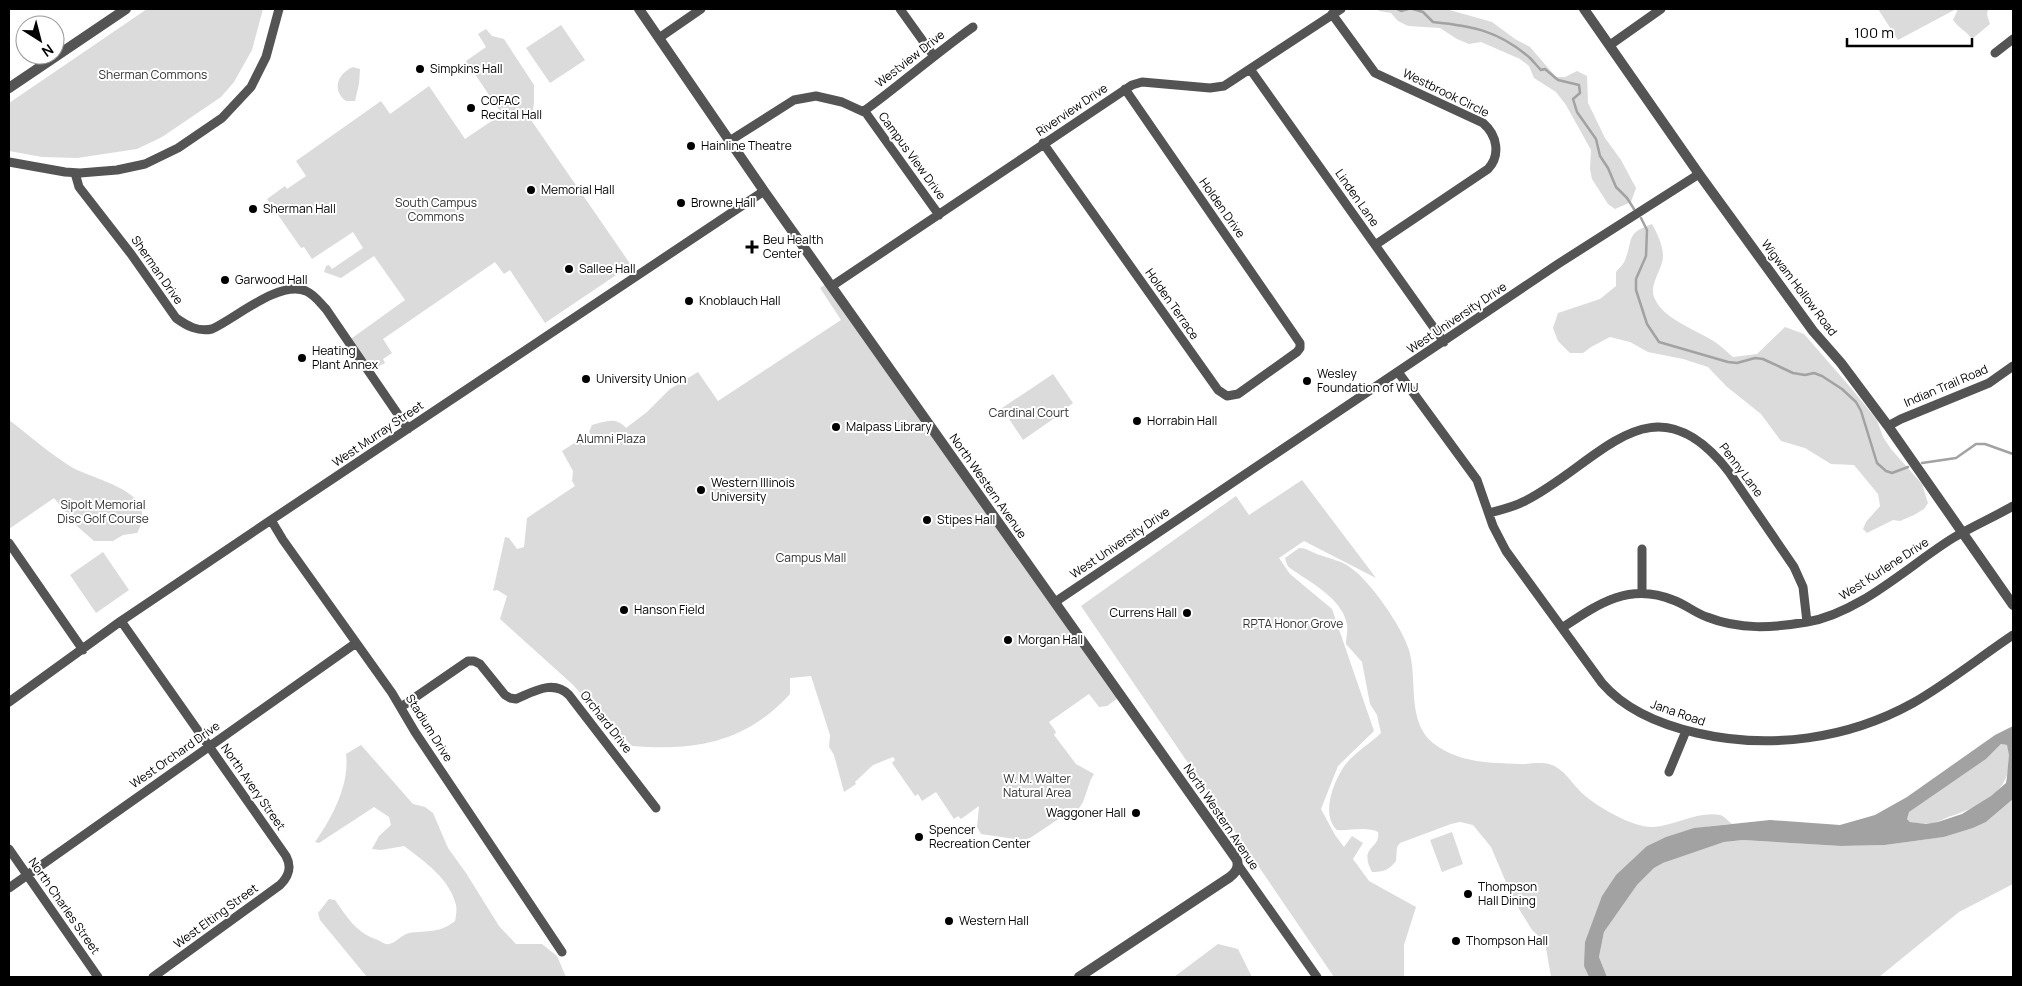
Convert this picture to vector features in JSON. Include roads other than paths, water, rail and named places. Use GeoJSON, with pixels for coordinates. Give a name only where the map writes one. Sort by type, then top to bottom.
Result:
{"type":"FeatureCollection","features":[{"type":"Feature","properties":{"kind":"street"},"geometry":{"type":"LineString","coordinates":[[9,162],[75,173],[117,170],[145,164],[178,148],[222,118],[251,87],[260,72],[273,36],[279,9]]}},
{"type":"Feature","properties":{"kind":"street","name":"North Western Avenue"},"geometry":{"type":"LineString","coordinates":[[639,9],[731,140],[764,191],[1055,602],[1317,977]]}},
{"type":"Feature","properties":{"kind":"street"},"geometry":{"type":"LineString","coordinates":[[659,38],[701,9]]}},
{"type":"Feature","properties":{"kind":"street"},"geometry":{"type":"LineString","coordinates":[[900,9],[933,55]]}},
{"type":"Feature","properties":{"kind":"street","name":"Riverview Drive"},"geometry":{"type":"LineString","coordinates":[[832,286],[1125,89],[1142,82],[1217,88],[1224,86],[1341,9]]}},
{"type":"Feature","properties":{"kind":"street","name":"Wigwam Hollow Road"},"geometry":{"type":"LineString","coordinates":[[1584,9],[1699,174],[1813,332],[1841,363],[1888,426],[2013,605]]}},
{"type":"Feature","properties":{"kind":"street"},"geometry":{"type":"LineString","coordinates":[[1610,45],[1661,9]]}},
{"type":"Feature","properties":{"kind":"street"},"geometry":{"type":"LineString","coordinates":[[9,88],[120,10]]}},
{"type":"Feature","properties":{"kind":"street","name":"Westbrook Circle"},"geometry":{"type":"LineString","coordinates":[[1332,14],[1375,73],[1483,124],[1492,132],[1496,143],[1494,162],[1488,169],[1375,245]]}},
{"type":"Feature","properties":{"kind":"street","name":"Westview Drive"},"geometry":{"type":"LineString","coordinates":[[864,111],[912,75],[933,55],[973,27]]}},
{"type":"Feature","properties":{"kind":"street"},"geometry":{"type":"LineString","coordinates":[[1995,52],[2013,39]]}},
{"type":"Feature","properties":{"kind":"street","name":"Linden Lane"},"geometry":{"type":"LineString","coordinates":[[1250,69],[1444,342]]}},
{"type":"Feature","properties":{"kind":"street","name":"Holden Drive"},"geometry":{"type":"LineString","coordinates":[[1125,89],[1300,340]]}},
{"type":"Feature","properties":{"kind":"street","name":"Campus View Drive"},"geometry":{"type":"LineString","coordinates":[[731,140],[786,104],[801,97],[816,96],[829,98],[855,106],[864,111],[939,215]]}},
{"type":"Feature","properties":{"kind":"street","name":"Holden Terrace"},"geometry":{"type":"LineString","coordinates":[[1043,143],[1220,393],[1231,396],[1238,394],[1298,352],[1300,340]]}},
{"type":"Feature","properties":{"kind":"street","name":"Sherman Drive"},"geometry":{"type":"LineString","coordinates":[[75,173],[79,187],[131,254],[172,313],[181,322],[197,330],[212,329],[278,292],[305,290],[317,298],[326,310],[408,429]]}},
{"type":"Feature","properties":{"kind":"street","name":"West University Drive"},"geometry":{"type":"LineString","coordinates":[[1055,602],[1558,264],[1699,174]]}},
{"type":"Feature","properties":{"kind":"street","name":"West Murray Street"},"geometry":{"type":"LineString","coordinates":[[9,702],[121,622],[271,520],[764,191]]}},
{"type":"Feature","properties":{"kind":"street","name":"Indian Trail Road"},"geometry":{"type":"LineString","coordinates":[[1888,426],[1989,383],[2013,366]]}},
{"type":"Feature","properties":{"kind":"street","name":"Jana Road"},"geometry":{"type":"LineString","coordinates":[[1398,372],[1474,475],[1482,491],[1493,526],[1506,551],[1602,683],[1618,699],[1647,716],[1686,730],[1730,739],[1773,741],[1818,736],[1853,728],[1914,702],[2013,635]]}},
{"type":"Feature","properties":{"kind":"street","name":"Penny Lane"},"geometry":{"type":"LineString","coordinates":[[1489,513],[1514,506],[1535,495],[1623,436],[1656,427],[1673,429],[1699,440],[1719,458],[1729,472],[1794,567],[1802,588],[1807,622]]}},
{"type":"Feature","properties":{"kind":"street","name":"West Kurlene Drive"},"geometry":{"type":"LineString","coordinates":[[1562,628],[1604,601],[1642,593],[1659,595],[1707,617],[1742,627],[1770,628],[1821,619],[1848,609],[1963,533],[2013,506]]}},
{"type":"Feature","properties":{"kind":"street","name":"Stadium Drive"},"geometry":{"type":"LineString","coordinates":[[271,520],[401,707],[415,732],[562,952]]}},
{"type":"Feature","properties":{"kind":"street"},"geometry":{"type":"LineString","coordinates":[[9,543],[83,650]]}},
{"type":"Feature","properties":{"kind":"street"},"geometry":{"type":"LineString","coordinates":[[1642,549],[1642,593]]}},
{"type":"Feature","properties":{"kind":"street","name":"North Avery Street"},"geometry":{"type":"LineString","coordinates":[[121,622],[286,856],[290,866],[289,871]]}},
{"type":"Feature","properties":{"kind":"street","name":"West Orchard Drive"},"geometry":{"type":"LineString","coordinates":[[9,888],[356,643]]}},
{"type":"Feature","properties":{"kind":"street","name":"Orchard Drive"},"geometry":{"type":"LineString","coordinates":[[401,707],[468,661],[480,664],[505,695],[510,698],[516,698],[551,686],[560,688],[568,695],[656,808]]}},
{"type":"Feature","properties":{"kind":"street"},"geometry":{"type":"LineString","coordinates":[[1669,772],[1686,730]]}},
{"type":"Feature","properties":{"kind":"street","name":"North Charles Street"},"geometry":{"type":"LineString","coordinates":[[9,849],[98,977]]}},
{"type":"Feature","properties":{"kind":"street"},"geometry":{"type":"LineString","coordinates":[[1079,977],[1230,877],[1238,866]]}},
{"type":"Feature","properties":{"kind":"street","name":"West Elting Street"},"geometry":{"type":"LineString","coordinates":[[153,977],[280,885],[289,871]]}},
{"type":"Feature","properties":{"kind":"waterway"},"geometry":{"type":"LineString","coordinates":[[1397,9],[1401,11],[1408,9]]}},
{"type":"Feature","properties":{"kind":"waterway"},"geometry":{"type":"LineString","coordinates":[[1413,9],[1423,12],[1433,22],[1473,28],[1496,36],[1519,49],[1541,70],[1545,69],[1558,80],[1579,85],[1580,93],[1573,99],[1577,112],[1596,139],[1600,156],[1608,168],[1616,187],[1627,198],[1634,209]]}},
{"type":"Feature","properties":{"kind":"waterway"},"geometry":{"type":"LineString","coordinates":[[1641,218],[1647,230],[1646,256],[1636,279],[1636,290],[1647,324],[1659,342],[1728,362],[1737,363],[1755,358],[1763,359],[1793,373],[1805,375],[1814,373],[1822,376],[1842,389],[1856,402],[1861,411],[1877,463],[1886,471],[1892,473],[1908,467]]}},
{"type":"Feature","properties":{"kind":"waterway"},"geometry":{"type":"LineString","coordinates":[[1922,463],[1956,458],[1976,444],[1985,444],[2013,454]]}},
{"type":"Feature","properties":{"kind":"place","name":"Simpkins Hall"},"geometry":{"type":"Point","coordinates":[420,69]}},
{"type":"Feature","properties":{"kind":"place","name":"COFAC Recital Hall"},"geometry":{"type":"Point","coordinates":[471,108]}},
{"type":"Feature","properties":{"kind":"place","name":"Hainline Theatre"},"geometry":{"type":"Point","coordinates":[691,146]}},
{"type":"Feature","properties":{"kind":"place","name":"Memorial Hall"},"geometry":{"type":"Point","coordinates":[531,190]}},
{"type":"Feature","properties":{"kind":"place","name":"Browne Hall"},"geometry":{"type":"Point","coordinates":[681,203]}},
{"type":"Feature","properties":{"kind":"place","name":"Sherman Hall"},"geometry":{"type":"Point","coordinates":[253,209]}},
{"type":"Feature","properties":{"kind":"place","name":"Beu Health Center"},"geometry":{"type":"Point","coordinates":[752,247]}},
{"type":"Feature","properties":{"kind":"place","name":"Sallee Hall"},"geometry":{"type":"Point","coordinates":[569,269]}},
{"type":"Feature","properties":{"kind":"place","name":"Garwood Hall"},"geometry":{"type":"Point","coordinates":[225,280]}},
{"type":"Feature","properties":{"kind":"place","name":"Knoblauch Hall"},"geometry":{"type":"Point","coordinates":[689,301]}},
{"type":"Feature","properties":{"kind":"place","name":"Heating Plant Annex"},"geometry":{"type":"Point","coordinates":[302,358]}},
{"type":"Feature","properties":{"kind":"place","name":"University Union"},"geometry":{"type":"Point","coordinates":[586,379]}},
{"type":"Feature","properties":{"kind":"place","name":"Wesley Foundation of WIU"},"geometry":{"type":"Point","coordinates":[1307,381]}},
{"type":"Feature","properties":{"kind":"place","name":"Horrabin Hall"},"geometry":{"type":"Point","coordinates":[1137,421]}},
{"type":"Feature","properties":{"kind":"place","name":"Malpass Library"},"geometry":{"type":"Point","coordinates":[836,427]}},
{"type":"Feature","properties":{"kind":"place","name":"Western Illinois University"},"geometry":{"type":"Point","coordinates":[701,490]}},
{"type":"Feature","properties":{"kind":"place","name":"Stipes Hall"},"geometry":{"type":"Point","coordinates":[927,520]}},
{"type":"Feature","properties":{"kind":"place","name":"Hanson Field"},"geometry":{"type":"Point","coordinates":[624,610]}},
{"type":"Feature","properties":{"kind":"place","name":"Currens Hall"},"geometry":{"type":"Point","coordinates":[1187,613]}},
{"type":"Feature","properties":{"kind":"place","name":"Morgan Hall"},"geometry":{"type":"Point","coordinates":[1008,640]}},
{"type":"Feature","properties":{"kind":"place","name":"Waggoner Hall"},"geometry":{"type":"Point","coordinates":[1136,813]}},
{"type":"Feature","properties":{"kind":"place","name":"Spencer Recreation Center"},"geometry":{"type":"Point","coordinates":[919,837]}},
{"type":"Feature","properties":{"kind":"place","name":"Thompson Hall Dining"},"geometry":{"type":"Point","coordinates":[1468,894]}},
{"type":"Feature","properties":{"kind":"place","name":"Western Hall"},"geometry":{"type":"Point","coordinates":[949,921]}},
{"type":"Feature","properties":{"kind":"place","name":"Thompson Hall"},"geometry":{"type":"Point","coordinates":[1456,941]}},
{"type":"Feature","properties":{"kind":"park label","name":"Sherman Commons"},"geometry":{"type":"Point","coordinates":[153,75]}},
{"type":"Feature","properties":{"kind":"park label","name":"South Campus Commons"},"geometry":{"type":"Point","coordinates":[436,210]}},
{"type":"Feature","properties":{"kind":"park label","name":"Cardinal Court"},"geometry":{"type":"Point","coordinates":[1029,413]}},
{"type":"Feature","properties":{"kind":"park label","name":"Alumni Plaza"},"geometry":{"type":"Point","coordinates":[611,439]}},
{"type":"Feature","properties":{"kind":"park label","name":"Sipolt Memorial Disc Golf Course"},"geometry":{"type":"Point","coordinates":[103,512]}},
{"type":"Feature","properties":{"kind":"park label","name":"Campus Mall"},"geometry":{"type":"Point","coordinates":[811,558]}},
{"type":"Feature","properties":{"kind":"park label","name":"RPTA Honor Grove"},"geometry":{"type":"Point","coordinates":[1293,624]}},
{"type":"Feature","properties":{"kind":"park label","name":"W. M. Walter Natural Area"},"geometry":{"type":"Point","coordinates":[1037,786]}}]}
